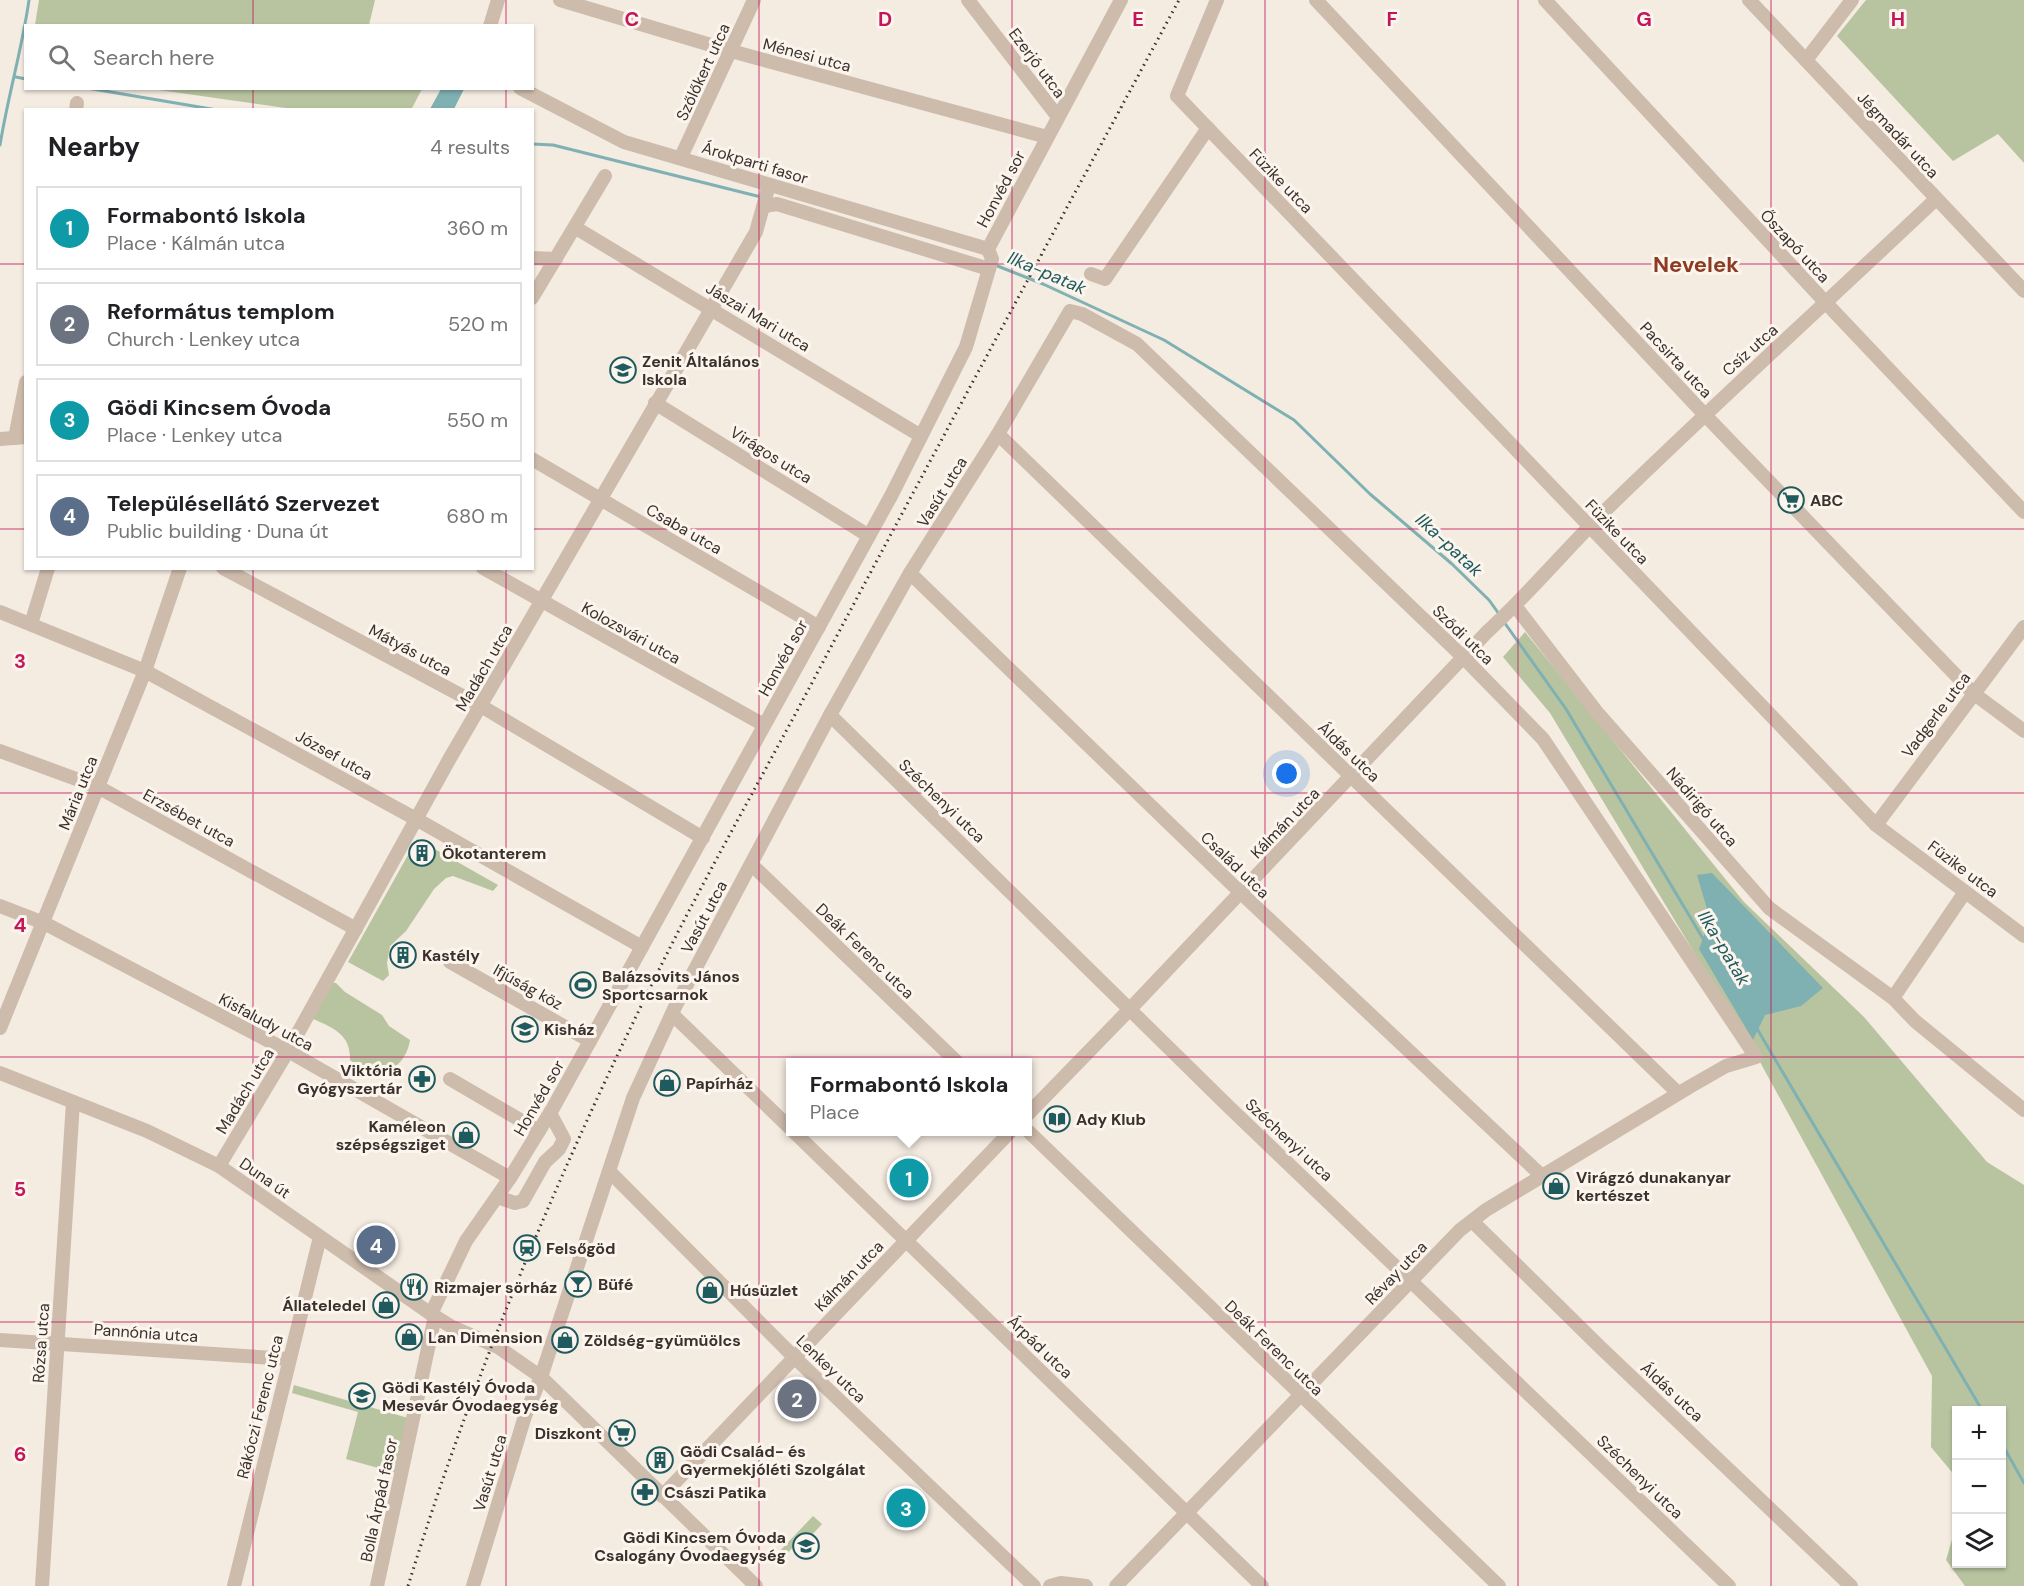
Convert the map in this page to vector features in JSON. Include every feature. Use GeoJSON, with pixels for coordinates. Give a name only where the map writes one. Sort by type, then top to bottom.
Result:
{"type":"FeatureCollection","features":[{"type":"Feature","properties":{"kind":"street"},"geometry":{"type":"LineString","coordinates":[[491,24],[498,0]]}},
{"type":"Feature","properties":{"kind":"street","name":"Ménesi utca"},"geometry":{"type":"LineString","coordinates":[[560,0],[600,5],[731,51],[1047,137]]}},
{"type":"Feature","properties":{"kind":"street","name":"Szőlőkert utca"},"geometry":{"type":"LineString","coordinates":[[681,157],[754,0]]}},
{"type":"Feature","properties":{"kind":"street","name":"Ezerjó utca"},"geometry":{"type":"LineString","coordinates":[[968,0],[1058,117]]}},
{"type":"Feature","properties":{"kind":"street","name":"Honvéd sor"},"geometry":{"type":"LineString","coordinates":[[433,1315],[466,1241],[510,1178],[550,1113],[869,536],[966,347],[989,261],[1047,137],[1121,0]]}},
{"type":"Feature","properties":{"kind":"street","name":"Füzike utca"},"geometry":{"type":"LineString","coordinates":[[1217,0],[1177,96],[1876,825],[2024,936]]}},
{"type":"Feature","properties":{"kind":"street","name":"Pacsirta utca"},"geometry":{"type":"LineString","coordinates":[[1316,0],[1704,414],[1972,693],[2024,731]]}},
{"type":"Feature","properties":{"kind":"street","name":"Őszapó utca"},"geometry":{"type":"LineString","coordinates":[[1545,0],[1826,303],[2024,512]]}},
{"type":"Feature","properties":{"kind":"street","name":"Jégmadár utca"},"geometry":{"type":"LineString","coordinates":[[1749,0],[2024,291]]}},
{"type":"Feature","properties":{"kind":"street"},"geometry":{"type":"LineString","coordinates":[[1806,60],[1852,0]]}},
{"type":"Feature","properties":{"kind":"street","name":"Árokparti fasor"},"geometry":{"type":"LineString","coordinates":[[524,90],[624,142],[681,157],[767,196],[989,261]]}},
{"type":"Feature","properties":{"kind":"street"},"geometry":{"type":"LineString","coordinates":[[1092,274],[1105,279],[1208,128]]}},
{"type":"Feature","properties":{"kind":"street"},"geometry":{"type":"LineString","coordinates":[[534,295],[605,176]]}},
{"type":"Feature","properties":{"kind":"street","name":"Árokparti fasor"},"geometry":{"type":"LineString","coordinates":[[767,196],[777,204],[989,261]]}},
{"type":"Feature","properties":{"kind":"street","name":"Madách utca"},"geometry":{"type":"LineString","coordinates":[[219,1166],[288,1051],[416,819],[599,499],[756,232],[767,196]]}},
{"type":"Feature","properties":{"kind":"street","name":"Csíz utca"},"geometry":{"type":"LineString","coordinates":[[1511,611],[1588,526],[1704,414],[1936,200]]}},
{"type":"Feature","properties":{"kind":"street","name":"Jászai Mari utca"},"geometry":{"type":"LineString","coordinates":[[576,228],[921,436]]}},
{"type":"Feature","properties":{"kind":"street"},"geometry":{"type":"LineString","coordinates":[[534,258],[556,259]]}},
{"type":"Feature","properties":{"kind":"street","name":"Vasút utca"},"geometry":{"type":"LineString","coordinates":[[473,1586],[525,1416],[541,1377],[633,1098],[672,1014],[830,715],[910,573],[998,434],[1070,311]]}},
{"type":"Feature","properties":{"kind":"street","name":"Sződi utca"},"geometry":{"type":"LineString","coordinates":[[1070,311],[1082,314],[1137,344],[1464,658],[1543,739],[1756,1057]]}},
{"type":"Feature","properties":{"kind":"street"},"geometry":{"type":"LineString","coordinates":[[0,439],[20,437],[24,400]]}},
{"type":"Feature","properties":{"kind":"street","name":"Virágos utca"},"geometry":{"type":"LineString","coordinates":[[655,403],[869,536]]}},
{"type":"Feature","properties":{"kind":"street","name":"Áldás utca"},"geometry":{"type":"LineString","coordinates":[[998,434],[1678,1093]]}},
{"type":"Feature","properties":{"kind":"street","name":"Csaba utca"},"geometry":{"type":"LineString","coordinates":[[534,460],[819,627]]}},
{"type":"Feature","properties":{"kind":"street"},"geometry":{"type":"LineString","coordinates":[[31,624],[47,570]]}},
{"type":"Feature","properties":{"kind":"street","name":"Mária utca"},"geometry":{"type":"LineString","coordinates":[[0,1028],[145,671],[179,570]]}},
{"type":"Feature","properties":{"kind":"street","name":"Mátyás utca"},"geometry":{"type":"LineString","coordinates":[[227,570],[481,706],[703,838]]}},
{"type":"Feature","properties":{"kind":"street","name":"Kolozsvári utca"},"geometry":{"type":"LineString","coordinates":[[486,570],[764,725]]}},
{"type":"Feature","properties":{"kind":"street","name":"Család utca"},"geometry":{"type":"LineString","coordinates":[[910,573],[1240,892],[1542,1176]]}},
{"type":"Feature","properties":{"kind":"street","name":"Kálmán utca"},"geometry":{"type":"LineString","coordinates":[[1032,1110],[1351,778],[1487,632],[1511,611]]}},
{"type":"Feature","properties":{"kind":"street","name":"Nádirigó utca"},"geometry":{"type":"LineString","coordinates":[[1511,611],[1769,909],[1893,998],[1915,1021],[2024,1110]]}},
{"type":"Feature","properties":{"kind":"street","name":"József utca"},"geometry":{"type":"LineString","coordinates":[[0,612],[145,671],[416,819],[642,947]]}},
{"type":"Feature","properties":{"kind":"street","name":"Vadgerle utca"},"geometry":{"type":"LineString","coordinates":[[1876,825],[1972,693],[2024,627]]}},
{"type":"Feature","properties":{"kind":"street","name":"Széchenyi utca"},"geometry":{"type":"LineString","coordinates":[[830,715],[1131,1008],[1229,1107],[1730,1586]]}},
{"type":"Feature","properties":{"kind":"street","name":"Erzsébet utca"},"geometry":{"type":"LineString","coordinates":[[0,750],[98,787],[356,928]]}},
{"type":"Feature","properties":{"kind":"street","name":"Deák Ferenc utca"},"geometry":{"type":"LineString","coordinates":[[751,864],[953,1058]]}},
{"type":"Feature","properties":{"kind":"street"},"geometry":{"type":"LineString","coordinates":[[1893,998],[1965,892]]}},
{"type":"Feature","properties":{"kind":"street","name":"Kisfaludy utca"},"geometry":{"type":"LineString","coordinates":[[0,906],[44,924],[288,1051],[510,1178]]}},
{"type":"Feature","properties":{"kind":"street","name":"Ifjúság köz"},"geometry":{"type":"LineString","coordinates":[[450,962],[590,1041]]}},
{"type":"Feature","properties":{"kind":"street"},"geometry":{"type":"LineString","coordinates":[[672,1014],[786,1124]]}},
{"type":"Feature","properties":{"kind":"street","name":"Révay utca"},"geometry":{"type":"LineString","coordinates":[[1116,1586],[1460,1230],[1542,1176],[1678,1093],[1726,1066],[1756,1057]]}},
{"type":"Feature","properties":{"kind":"street","name":"Duna út"},"geometry":{"type":"LineString","coordinates":[[0,1073],[184,1147],[219,1166],[433,1315],[492,1344],[541,1377],[756,1586]]}},
{"type":"Feature","properties":{"kind":"street"},"geometry":{"type":"LineString","coordinates":[[450,1079],[539,1131]]}},
{"type":"Feature","properties":{"kind":"street","name":"Rózsa utca"},"geometry":{"type":"LineString","coordinates":[[42,1586],[73,1102]]}},
{"type":"Feature","properties":{"kind":"street"},"geometry":{"type":"LineString","coordinates":[[497,1197],[514,1203],[523,1201],[545,1162],[559,1149],[564,1139],[557,1122],[550,1113]]}},
{"type":"Feature","properties":{"kind":"street","name":"Deák Ferenc utca"},"geometry":{"type":"LineString","coordinates":[[1032,1135],[1499,1586]]}},
{"type":"Feature","properties":{"kind":"street","name":"Árpád utca"},"geometry":{"type":"LineString","coordinates":[[799,1136],[1262,1586]]}},
{"type":"Feature","properties":{"kind":"street","name":"Kálmán utca"},"geometry":{"type":"LineString","coordinates":[[662,1496],[1005,1136]]}},
{"type":"Feature","properties":{"kind":"street","name":"Lenkey utca"},"geometry":{"type":"LineString","coordinates":[[610,1172],[795,1357],[1034,1586]]}},
{"type":"Feature","properties":{"kind":"street","name":"Áldás utca"},"geometry":{"type":"LineString","coordinates":[[1472,1221],[1600,1347],[1851,1586]]}},
{"type":"Feature","properties":{"kind":"street","name":"Rákóczi Ferenc utca"},"geometry":{"type":"LineString","coordinates":[[234,1586],[320,1237]]}},
{"type":"Feature","properties":{"kind":"street","name":"Bolla Árpád fasor"},"geometry":{"type":"LineString","coordinates":[[377,1586],[433,1315]]}},
{"type":"Feature","properties":{"kind":"street","name":"Pannónia utca"},"geometry":{"type":"LineString","coordinates":[[0,1340],[289,1359]]}},
{"type":"Feature","properties":{"kind":"street"},"geometry":{"type":"LineString","coordinates":[[1050,1586],[1061,1583],[1086,1586]]}},
{"type":"Feature","properties":{"kind":"green space"},"geometry":{"type":"Polygon","coordinates":[[[39,0],[375,0],[369,24],[35,24],[39,0]]]}},
{"type":"Feature","properties":{"kind":"green space"},"geometry":{"type":"Polygon","coordinates":[[[1866,0],[2024,0],[2024,163],[1998,134],[1953,161],[1837,36],[1866,0]]]}},
{"type":"Feature","properties":{"kind":"green space"},"geometry":{"type":"Polygon","coordinates":[[[159,90],[421,90],[412,108],[286,108],[159,90]]]}},
{"type":"Feature","properties":{"kind":"green space"},"geometry":{"type":"Polygon","coordinates":[[[1525,632],[1744,902],[1864,1017],[1987,1162],[2024,1185],[2024,1586],[1965,1586],[1946,1560],[1952,1540],[1952,1568],[2006,1568],[2006,1406],[1952,1406],[1952,1472],[1931,1447],[1932,1376],[1760,1062],[1550,713],[1503,657],[1525,632]]]}},
{"type":"Feature","properties":{"kind":"green space"},"geometry":{"type":"Polygon","coordinates":[[[417,839],[498,885],[493,891],[453,876],[446,878],[434,889],[406,931],[390,946],[387,963],[389,975],[383,981],[348,962],[417,839]]]}},
{"type":"Feature","properties":{"kind":"green space"},"geometry":{"type":"Polygon","coordinates":[[[332,983],[336,983],[345,992],[382,1015],[389,1026],[410,1040],[402,1060],[395,1067],[378,1073],[368,1072],[359,1067],[350,1060],[348,1044],[340,1033],[313,1019],[332,983]]]}},
{"type":"Feature","properties":{"kind":"green space"},"geometry":{"type":"Polygon","coordinates":[[[294,1385],[408,1418],[396,1473],[346,1459],[358,1412],[292,1393],[294,1385]]]}},
{"type":"Feature","properties":{"kind":"green space"},"geometry":{"type":"Polygon","coordinates":[[[813,1516],[822,1524],[809,1538],[812,1541],[802,1552],[795,1545],[782,1559],[777,1554],[813,1516]]]}},
{"type":"Feature","properties":{"kind":"water"},"geometry":{"type":"Polygon","coordinates":[[[440,90],[464,90],[454,108],[431,108],[440,90]]]}},
{"type":"Feature","properties":{"kind":"water"},"geometry":{"type":"Polygon","coordinates":[[[1712,873],[1823,988],[1801,1006],[1765,1015],[1753,1040],[1699,949],[1710,919],[1697,875],[1712,873]]]}},
{"type":"Feature","properties":{"kind":"waterway","name":"Ilka-patak"},"geometry":{"type":"LineString","coordinates":[[25,24],[29,0]]}},
{"type":"Feature","properties":{"kind":"waterway","name":"Ilka-patak"},"geometry":{"type":"LineString","coordinates":[[0,145],[24,30]]}},
{"type":"Feature","properties":{"kind":"waterway","name":"Ilka-patak"},"geometry":{"type":"LineString","coordinates":[[16,77],[24,79]]}},
{"type":"Feature","properties":{"kind":"waterway","name":"Ilka-patak"},"geometry":{"type":"LineString","coordinates":[[99,90],[205,108]]}},
{"type":"Feature","properties":{"kind":"waterway","name":"Ilka-patak"},"geometry":{"type":"LineString","coordinates":[[534,144],[553,145],[761,197]]}},
{"type":"Feature","properties":{"kind":"waterway","name":"Ilka-patak"},"geometry":{"type":"LineString","coordinates":[[995,265],[1043,284],[1164,340],[1294,420],[1370,494],[1452,564],[1489,600],[1499,614]]}},
{"type":"Feature","properties":{"kind":"waterway","name":"Ilka-patak"},"geometry":{"type":"LineString","coordinates":[[1504,622],[1566,709],[1705,942]]}},
{"type":"Feature","properties":{"kind":"waterway","name":"Ilka-patak"},"geometry":{"type":"LineString","coordinates":[[1756,1027],[1980,1406]]}},
{"type":"Feature","properties":{"kind":"waterway","name":"Ilka-patak"},"geometry":{"type":"LineString","coordinates":[[2006,1451],[2024,1483]]}},
{"type":"Feature","properties":{"kind":"railway"},"geometry":{"type":"LineString","coordinates":[[408,1586],[459,1434],[516,1285],[579,1138],[647,994],[705,881],[1179,0]]}},
{"type":"Feature","properties":{"kind":"place","name":"Zenit Általános Iskola"},"geometry":{"type":"Point","coordinates":[623,370]}},
{"type":"Feature","properties":{"kind":"place","name":"ABC"},"geometry":{"type":"Point","coordinates":[1791,500]}},
{"type":"Feature","properties":{"kind":"place","name":"Ökotanterem"},"geometry":{"type":"Point","coordinates":[422,853]}},
{"type":"Feature","properties":{"kind":"place","name":"Kastély"},"geometry":{"type":"Point","coordinates":[403,955]}},
{"type":"Feature","properties":{"kind":"place","name":"Balázsovits János Sportcsarnok"},"geometry":{"type":"Point","coordinates":[583,985]}},
{"type":"Feature","properties":{"kind":"place","name":"Kisház"},"geometry":{"type":"Point","coordinates":[525,1029]}},
{"type":"Feature","properties":{"kind":"place","name":"Viktória Gyógyszertár"},"geometry":{"type":"Point","coordinates":[422,1079]}},
{"type":"Feature","properties":{"kind":"place","name":"Papírház"},"geometry":{"type":"Point","coordinates":[667,1083]}},
{"type":"Feature","properties":{"kind":"place","name":"Ady Klub"},"geometry":{"type":"Point","coordinates":[1057,1119]}},
{"type":"Feature","properties":{"kind":"place","name":"Kaméleon szépségsziget"},"geometry":{"type":"Point","coordinates":[466,1135]}},
{"type":"Feature","properties":{"kind":"place","name":"Formabontó Iskola"},"geometry":{"type":"Point","coordinates":[909,1178]}},
{"type":"Feature","properties":{"kind":"place","name":"Virágzó dunakanyar kertészet"},"geometry":{"type":"Point","coordinates":[1556,1186]}},
{"type":"Feature","properties":{"kind":"place","name":"Településellátó Szervezet"},"geometry":{"type":"Point","coordinates":[376,1245]}},
{"type":"Feature","properties":{"kind":"place","name":"Felsőgöd"},"geometry":{"type":"Point","coordinates":[527,1248]}},
{"type":"Feature","properties":{"kind":"place","name":"Büfé"},"geometry":{"type":"Point","coordinates":[578,1284]}},
{"type":"Feature","properties":{"kind":"place","name":"Rizmajer sörház"},"geometry":{"type":"Point","coordinates":[414,1287]}},
{"type":"Feature","properties":{"kind":"place","name":"Húsüzlet"},"geometry":{"type":"Point","coordinates":[710,1290]}},
{"type":"Feature","properties":{"kind":"place","name":"Állateledel"},"geometry":{"type":"Point","coordinates":[386,1305]}},
{"type":"Feature","properties":{"kind":"place","name":"Lan Dimension"},"geometry":{"type":"Point","coordinates":[409,1337]}},
{"type":"Feature","properties":{"kind":"place","name":"Zöldség-gyümüölcs"},"geometry":{"type":"Point","coordinates":[565,1340]}},
{"type":"Feature","properties":{"kind":"place","name":"Gödi Kastély Óvoda Mesevár Óvodaegység"},"geometry":{"type":"Point","coordinates":[362,1396]}},
{"type":"Feature","properties":{"kind":"place","name":"Református templom"},"geometry":{"type":"Point","coordinates":[797,1399]}},
{"type":"Feature","properties":{"kind":"place","name":"Diszkont"},"geometry":{"type":"Point","coordinates":[622,1433]}},
{"type":"Feature","properties":{"kind":"place","name":"Gödi Család- és Gyermekjóléti Szolgálat"},"geometry":{"type":"Point","coordinates":[660,1460]}},
{"type":"Feature","properties":{"kind":"place","name":"Császi Patika"},"geometry":{"type":"Point","coordinates":[645,1492]}},
{"type":"Feature","properties":{"kind":"place","name":"Gödi Kincsem Óvoda"},"geometry":{"type":"Point","coordinates":[906,1508]}},
{"type":"Feature","properties":{"kind":"place","name":"Gödi Kincsem Óvoda Csalogány Óvodaegység"},"geometry":{"type":"Point","coordinates":[806,1546]}},
{"type":"Feature","properties":{"kind":"district","name":"Nevelek"},"geometry":{"type":"Point","coordinates":[1696,264]}}]}
